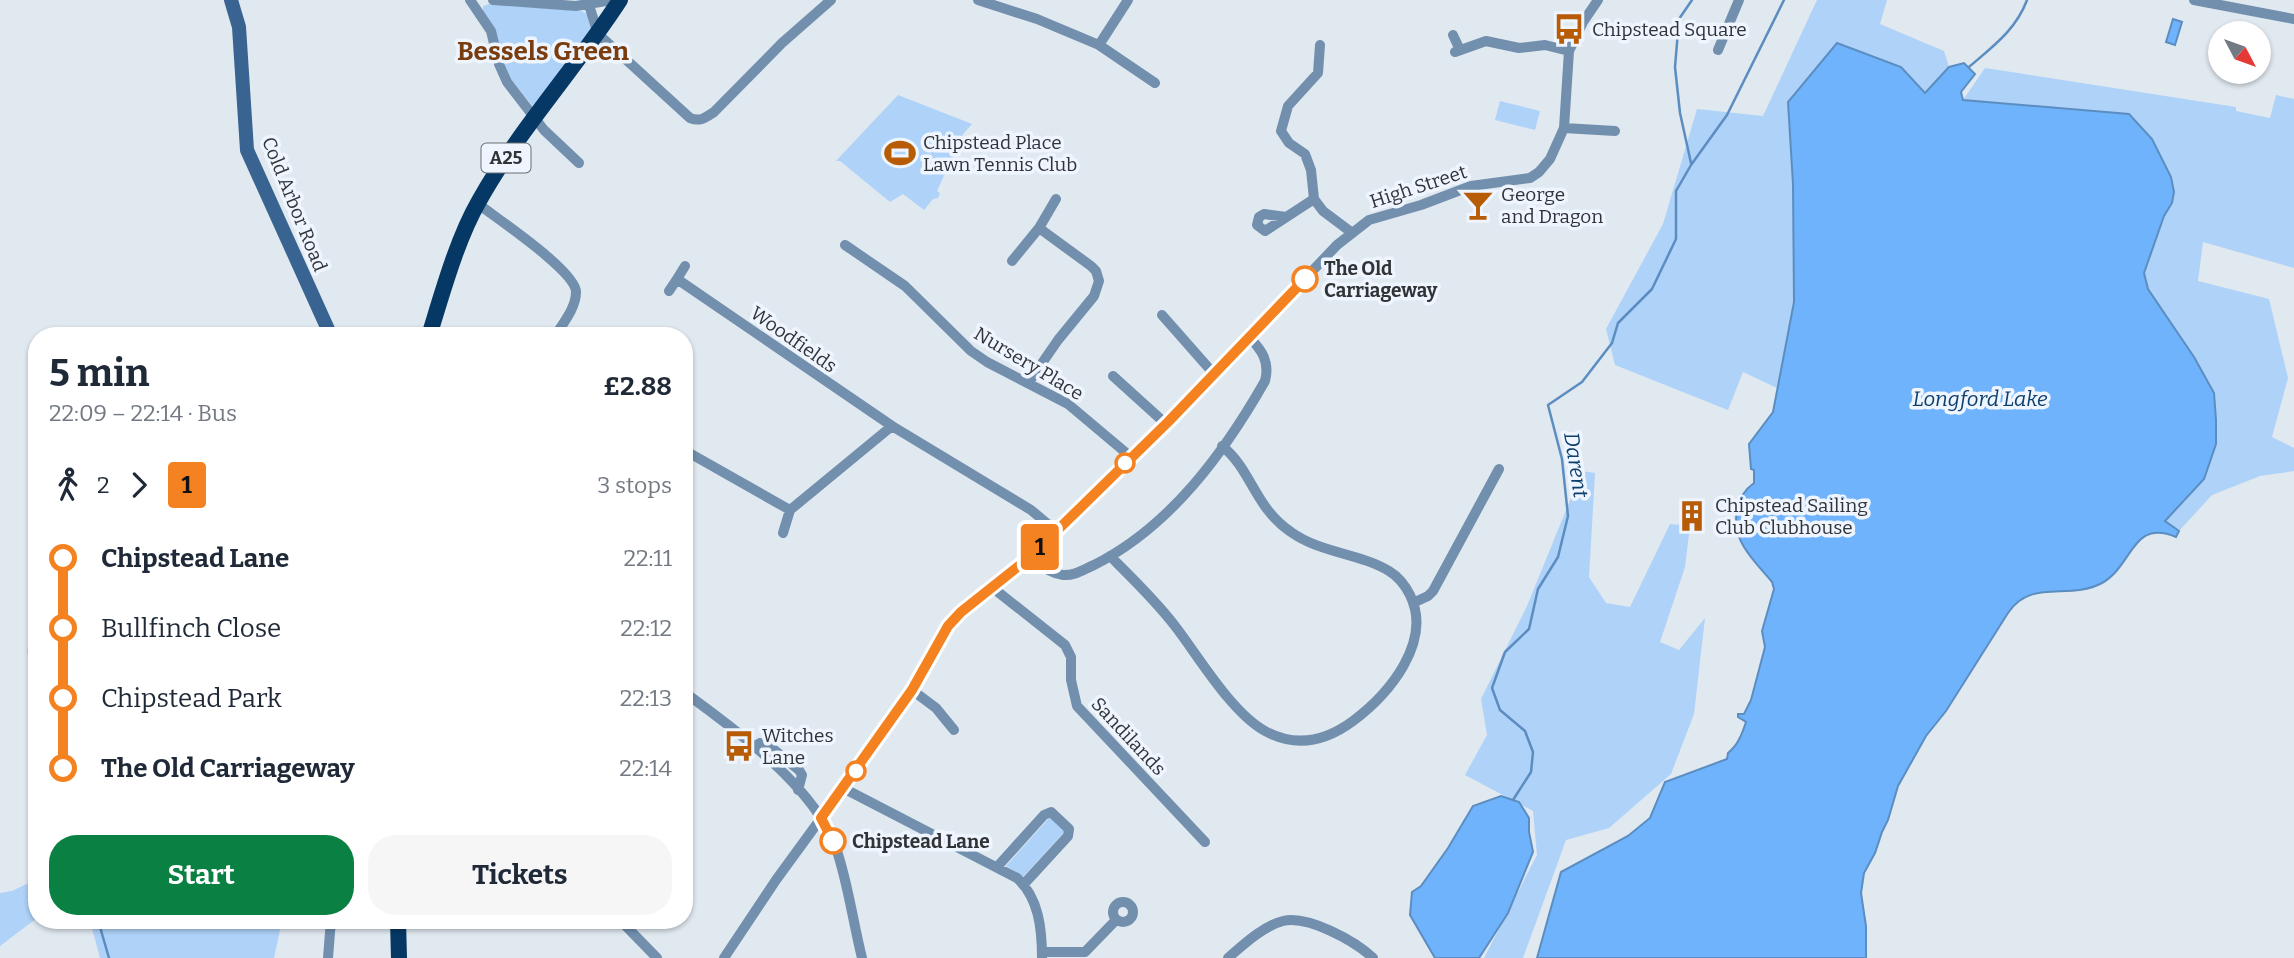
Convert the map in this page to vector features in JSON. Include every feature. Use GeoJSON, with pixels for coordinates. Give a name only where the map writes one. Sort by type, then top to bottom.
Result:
{"type":"FeatureCollection","features":[{"type":"Feature","properties":{"kind":"highway","name":"A25"},"geometry":{"type":"LineString","coordinates":[[432,327],[448,275],[477,203],[620,0]]}},
{"type":"Feature","properties":{"kind":"highway"},"geometry":{"type":"LineString","coordinates":[[398,929],[399,958]]}},
{"type":"Feature","properties":{"kind":"main road","name":"Cold Arbor Road"},"geometry":{"type":"LineString","coordinates":[[231,0],[239,27],[247,150],[327,327]]}},
{"type":"Feature","properties":{"kind":"street"},"geometry":{"type":"LineString","coordinates":[[470,0],[491,31],[499,64],[507,82],[535,119],[579,163]]}},
{"type":"Feature","properties":{"kind":"street"},"geometry":{"type":"LineString","coordinates":[[494,0],[589,5],[612,0]]}},
{"type":"Feature","properties":{"kind":"street"},"geometry":{"type":"LineString","coordinates":[[589,5],[598,34],[690,118],[697,121],[714,112],[782,43],[831,0]]}},
{"type":"Feature","properties":{"kind":"street"},"geometry":{"type":"LineString","coordinates":[[978,0],[1037,19],[1099,45],[1155,83]]}},
{"type":"Feature","properties":{"kind":"street"},"geometry":{"type":"LineString","coordinates":[[1099,45],[1128,0]]}},
{"type":"Feature","properties":{"kind":"street","name":"High Street"},"geometry":{"type":"LineString","coordinates":[[1249,337],[1337,245],[1369,220],[1421,205],[1471,186],[1530,178],[1546,166],[1564,128],[1569,51],[1583,22],[1598,0]]}},
{"type":"Feature","properties":{"kind":"street"},"geometry":{"type":"LineString","coordinates":[[1718,50],[1739,0]]}},
{"type":"Feature","properties":{"kind":"street"},"geometry":{"type":"LineString","coordinates":[[2194,0],[2294,19]]}},
{"type":"Feature","properties":{"kind":"street"},"geometry":{"type":"LineString","coordinates":[[1453,35],[1458,51],[1486,41],[1519,48],[1545,45],[1569,51]]}},
{"type":"Feature","properties":{"kind":"street"},"geometry":{"type":"LineString","coordinates":[[1320,45],[1318,72],[1288,106],[1281,131],[1289,143],[1305,154],[1311,170],[1314,199],[1323,211],[1351,232]]}},
{"type":"Feature","properties":{"kind":"street"},"geometry":{"type":"LineString","coordinates":[[1564,128],[1615,131]]}},
{"type":"Feature","properties":{"kind":"street"},"geometry":{"type":"LineString","coordinates":[[1012,261],[1039,228],[1056,199]]}},
{"type":"Feature","properties":{"kind":"street"},"geometry":{"type":"LineString","coordinates":[[1286,216],[1314,199]]}},
{"type":"Feature","properties":{"kind":"street"},"geometry":{"type":"LineString","coordinates":[[477,203],[544,253],[570,277],[576,291],[571,310],[561,327]]}},
{"type":"Feature","properties":{"kind":"street"},"geometry":{"type":"LineString","coordinates":[[1029,382],[1058,340],[1094,296],[1099,281],[1091,266],[1039,228]]}},
{"type":"Feature","properties":{"kind":"street","name":"Nursery Place"},"geometry":{"type":"LineString","coordinates":[[845,245],[905,286],[971,351],[1068,404],[1131,457]]}},
{"type":"Feature","properties":{"kind":"street"},"geometry":{"type":"LineString","coordinates":[[669,291],[685,266]]}},
{"type":"Feature","properties":{"kind":"street","name":"Woodfields"},"geometry":{"type":"LineString","coordinates":[[677,279],[892,426],[1031,510],[1056,531]]}},
{"type":"Feature","properties":{"kind":"street"},"geometry":{"type":"LineString","coordinates":[[1162,315],[1214,374]]}},
{"type":"Feature","properties":{"kind":"street"},"geometry":{"type":"LineString","coordinates":[[724,958],[912,690],[948,626],[961,612],[1030,557],[1166,424],[1249,337],[1263,354],[1268,371],[1260,390],[1193,486],[1175,505],[1125,547],[1073,575],[1055,573],[1030,557]]}},
{"type":"Feature","properties":{"kind":"street"},"geometry":{"type":"LineString","coordinates":[[1113,376],[1166,424]]}},
{"type":"Feature","properties":{"kind":"street"},"geometry":{"type":"LineString","coordinates":[[783,533],[790,510],[892,426]]}},
{"type":"Feature","properties":{"kind":"street"},"geometry":{"type":"LineString","coordinates":[[1110,556],[1165,613],[1242,713],[1265,731],[1286,740],[1325,738],[1354,720],[1385,693],[1397,677],[1416,631],[1413,603],[1402,582],[1390,572],[1304,540],[1283,526],[1264,508],[1236,460],[1222,446]]}},
{"type":"Feature","properties":{"kind":"street"},"geometry":{"type":"LineString","coordinates":[[693,455],[790,510]]}},
{"type":"Feature","properties":{"kind":"street"},"geometry":{"type":"LineString","coordinates":[[1413,603],[1433,591],[1499,468]]}},
{"type":"Feature","properties":{"kind":"street","name":"Sandilands"},"geometry":{"type":"LineString","coordinates":[[993,588],[1065,645],[1071,657],[1071,680],[1077,706],[1205,842]]}},
{"type":"Feature","properties":{"kind":"street"},"geometry":{"type":"LineString","coordinates":[[912,690],[936,708],[954,730]]}},
{"type":"Feature","properties":{"kind":"street"},"geometry":{"type":"LineString","coordinates":[[693,699],[755,747],[798,790],[821,818],[836,847],[862,958]]}},
{"type":"Feature","properties":{"kind":"street"},"geometry":{"type":"LineString","coordinates":[[843,788],[997,867],[1024,884],[1037,904],[1042,955],[1085,952],[1116,920]]}},
{"type":"Feature","properties":{"kind":"street"},"geometry":{"type":"LineString","coordinates":[[997,867],[1044,814],[1051,812],[1069,829],[1068,836],[1024,884]]}},
{"type":"Feature","properties":{"kind":"street"},"geometry":{"type":"LineString","coordinates":[[1228,958],[1268,929],[1293,920],[1308,922],[1334,933],[1373,958]]}},
{"type":"Feature","properties":{"kind":"street"},"geometry":{"type":"LineString","coordinates":[[328,958],[330,929]]}},
{"type":"Feature","properties":{"kind":"street"},"geometry":{"type":"LineString","coordinates":[[629,929],[657,958]]}},
{"type":"Feature","properties":{"kind":"shaded area"},"geometry":{"type":"Polygon","coordinates":[[[1817,0],[1887,0],[1880,24],[1944,51],[1949,67],[1925,93],[1901,67],[1789,102],[1794,302],[1777,388],[1743,372],[1728,410],[1615,365],[1606,329],[1663,224],[1697,109],[1763,116],[1817,0]]]}},
{"type":"Feature","properties":{"kind":"shaded area","name":"Bessels Green"},"geometry":{"type":"Polygon","coordinates":[[[489,4],[582,11],[587,14],[592,26],[590,32],[535,109],[511,79],[483,11],[483,6],[489,4]]]}},
{"type":"Feature","properties":{"kind":"shaded area"},"geometry":{"type":"Polygon","coordinates":[[[1985,68],[2236,107],[2236,111],[2270,118],[2276,95],[2294,99],[2294,268],[2203,242],[2198,281],[2269,299],[2288,378],[2272,437],[2294,448],[2294,471],[2260,476],[2212,495],[2179,531],[2165,522],[2204,479],[2216,444],[2213,393],[2194,357],[2148,289],[2143,273],[2164,216],[2172,203],[2174,192],[2171,177],[2152,139],[2129,114],[1963,100],[1985,68]]]}},
{"type":"Feature","properties":{"kind":"shaded area","name":"Chipstead Place Lawn Tennis Club"},"geometry":{"type":"Polygon","coordinates":[[[898,95],[972,124],[963,134],[937,191],[940,193],[938,198],[933,199],[924,210],[903,194],[890,202],[840,161],[836,161],[898,95]]]}},
{"type":"Feature","properties":{"kind":"shaded area"},"geometry":{"type":"Polygon","coordinates":[[[1500,101],[1540,111],[1535,130],[1495,120],[1500,101]]]}},
{"type":"Feature","properties":{"kind":"shaded area"},"geometry":{"type":"Polygon","coordinates":[[[1582,471],[1595,473],[1589,577],[1606,603],[1630,607],[1670,524],[1690,526],[1685,567],[1660,642],[1679,650],[1705,618],[1694,714],[1671,774],[1609,828],[1566,840],[1523,958],[1484,958],[1537,855],[1533,811],[1465,775],[1487,735],[1481,699],[1527,606],[1582,471]]]}},
{"type":"Feature","properties":{"kind":"shaded area"},"geometry":{"type":"Polygon","coordinates":[[[1050,817],[1065,831],[1023,877],[1006,866],[1050,817]]]}},
{"type":"Feature","properties":{"kind":"shaded area"},"geometry":{"type":"Polygon","coordinates":[[[28,883],[28,925],[0,946],[0,893],[28,883]]]}},
{"type":"Feature","properties":{"kind":"shaded area"},"geometry":{"type":"Polygon","coordinates":[[[92,929],[280,929],[274,958],[100,958],[92,929]]]}},
{"type":"Feature","properties":{"kind":"water"},"geometry":{"type":"Polygon","coordinates":[[[2173,19],[2182,22],[2175,45],[2166,42],[2173,19]]]}},
{"type":"Feature","properties":{"kind":"water","name":"Longford Lake"},"geometry":{"type":"Polygon","coordinates":[[[1837,43],[1901,67],[1925,93],[1949,67],[1964,63],[1975,74],[1961,92],[1963,100],[2129,114],[2152,139],[2171,177],[2174,192],[2144,273],[2148,289],[2194,357],[2214,393],[2216,444],[2204,479],[2165,521],[2179,531],[2176,537],[2161,533],[2150,534],[2141,539],[2120,566],[2102,583],[2089,588],[2028,596],[2017,602],[2008,613],[1946,711],[1926,736],[1898,786],[1888,820],[1864,873],[1861,893],[1866,926],[1866,958],[1537,958],[1561,872],[1628,836],[1650,818],[1665,782],[1727,759],[1746,722],[1738,717],[1738,714],[1744,714],[1751,700],[1765,647],[1762,631],[1774,589],[1772,582],[1744,547],[1736,521],[1742,496],[1754,483],[1749,444],[1773,412],[1794,302],[1793,184],[1788,102],[1837,43]]]}},
{"type":"Feature","properties":{"kind":"water"},"geometry":{"type":"Polygon","coordinates":[[[1501,796],[1519,802],[1529,818],[1533,852],[1508,913],[1479,958],[1435,958],[1410,915],[1412,892],[1421,886],[1448,848],[1473,806],[1501,796]]]}},
{"type":"Feature","properties":{"kind":"waterway"},"geometry":{"type":"LineString","coordinates":[[1691,163],[1680,113],[1675,67],[1679,19],[1692,0]]}},
{"type":"Feature","properties":{"kind":"waterway","name":"Darent"},"geometry":{"type":"LineString","coordinates":[[1513,800],[1531,772],[1533,752],[1525,731],[1500,710],[1492,688],[1505,652],[1529,629],[1538,589],[1558,557],[1568,516],[1562,459],[1548,405],[1582,382],[1612,343],[1618,323],[1652,289],[1676,239],[1676,191],[1727,115],[1784,0]]}},
{"type":"Feature","properties":{"kind":"waterway"},"geometry":{"type":"LineString","coordinates":[[1969,67],[2010,29],[2027,0]]}},
{"type":"Feature","properties":{"kind":"waterway"},"geometry":{"type":"LineString","coordinates":[[101,929],[109,958]]}},
{"type":"Feature","properties":{"kind":"bus line","name":"1"},"geometry":{"type":"LineString","coordinates":[[833,841],[821,818],[912,690],[948,626],[961,612],[1030,557],[1168,422],[1305,279]]}},
{"type":"Feature","properties":{"kind":"place","name":"Chipstead Square"},"geometry":{"type":"Point","coordinates":[1569,29]}},
{"type":"Feature","properties":{"kind":"place","name":"Chipstead Place Lawn Tennis Club"},"geometry":{"type":"Point","coordinates":[900,153]}},
{"type":"Feature","properties":{"kind":"place","name":"George and Dragon"},"geometry":{"type":"Point","coordinates":[1478,205]}},
{"type":"Feature","properties":{"kind":"place","name":"The Old Carriageway"},"geometry":{"type":"Point","coordinates":[1305,279]}},
{"type":"Feature","properties":{"kind":"place","name":"Chipstead Sailing Club Clubhouse"},"geometry":{"type":"Point","coordinates":[1692,516]}},
{"type":"Feature","properties":{"kind":"place","name":"Witches Lane"},"geometry":{"type":"Point","coordinates":[739,746]}},
{"type":"Feature","properties":{"kind":"place","name":"Chipstead Lane"},"geometry":{"type":"Point","coordinates":[833,841]}},
{"type":"Feature","properties":{"kind":"district","name":"Bessels Green"},"geometry":{"type":"Point","coordinates":[543,51]}}]}
